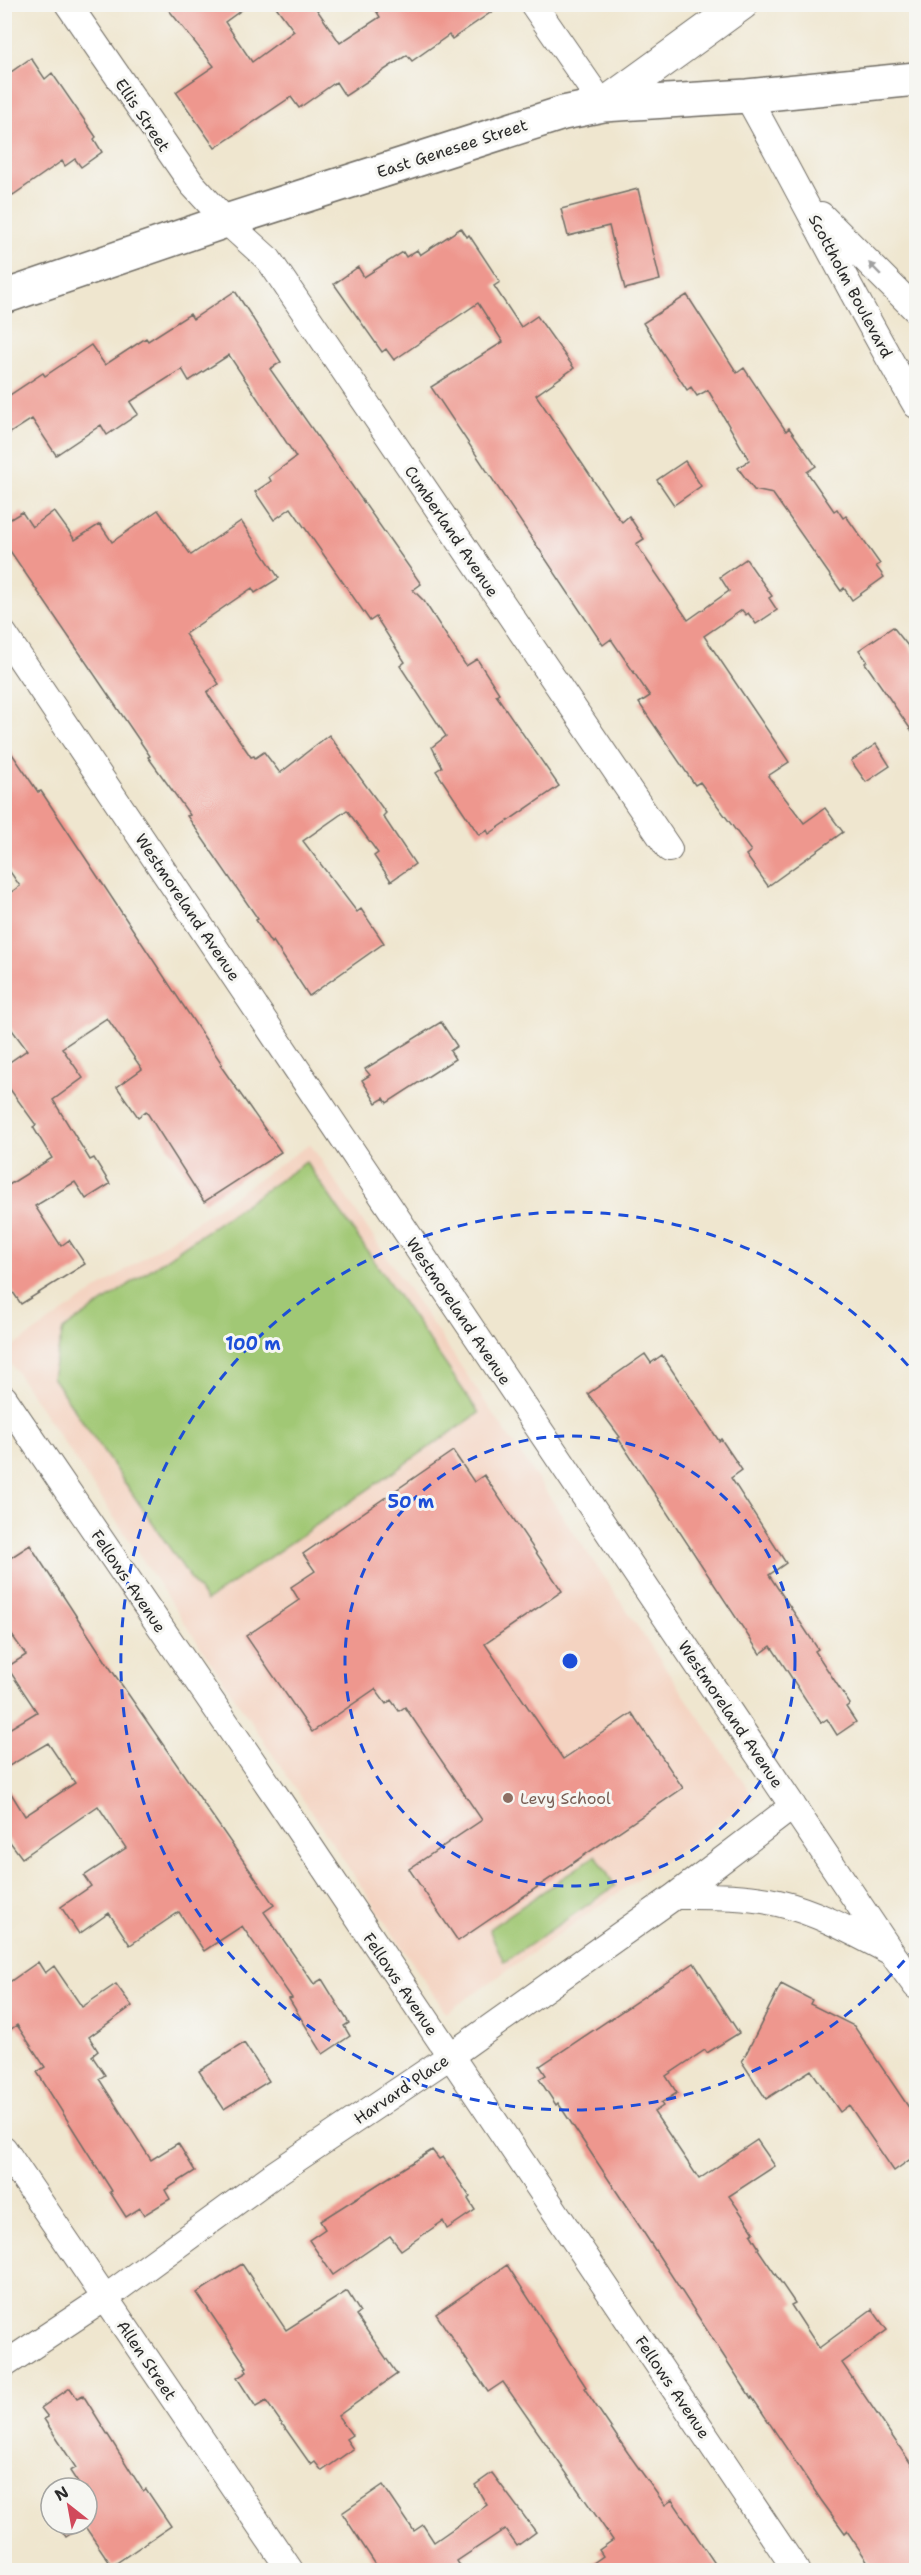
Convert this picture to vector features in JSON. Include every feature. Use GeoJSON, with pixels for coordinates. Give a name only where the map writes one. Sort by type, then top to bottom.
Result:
{"type":"FeatureCollection","features":[{"type":"Feature","properties":{"kind":"main road","name":"East Genesee Street"},"geometry":{"type":"LineString","coordinates":[[4,297],[226,221],[563,113],[603,105],[747,96],[916,79]]}},
{"type":"Feature","properties":{"kind":"street","name":"Ellis Street"},"geometry":{"type":"LineString","coordinates":[[68,4],[172,158],[226,221]]}},
{"type":"Feature","properties":{"kind":"street"},"geometry":{"type":"LineString","coordinates":[[533,4],[603,105],[742,4]]}},
{"type":"Feature","properties":{"kind":"street","name":"Scottholm Boulevard"},"geometry":{"type":"LineString","coordinates":[[747,96],[871,328],[916,405]]}},
{"type":"Feature","properties":{"kind":"street","name":"Scottholm Boulevard"},"geometry":{"type":"LineString","coordinates":[[804,199],[916,310]]}},
{"type":"Feature","properties":{"kind":"street","name":"Cumberland Avenue"},"geometry":{"type":"LineString","coordinates":[[226,221],[269,260],[669,849]]}},
{"type":"Feature","properties":{"kind":"street","name":"Westmoreland Avenue"},"geometry":{"type":"LineString","coordinates":[[4,634],[916,1986]]}},
{"type":"Feature","properties":{"kind":"street","name":"Fellows Avenue"},"geometry":{"type":"LineString","coordinates":[[4,1398],[796,2571]]}},
{"type":"Feature","properties":{"kind":"street","name":"Harvard Place"},"geometry":{"type":"LineString","coordinates":[[4,2365],[105,2298],[276,2173],[450,2056],[675,1896],[793,1806]]}},
{"type":"Feature","properties":{"kind":"street"},"geometry":{"type":"LineString","coordinates":[[675,1896],[729,1896],[777,1903],[840,1925],[916,1965]]}},
{"type":"Feature","properties":{"kind":"street","name":"Allen Street"},"geometry":{"type":"LineString","coordinates":[[4,2149],[290,2571]]}},
{"type":"Feature","properties":{"kind":"shaded area"},"geometry":{"type":"Polygon","coordinates":[[[310,1144],[754,1798],[446,2013],[4,1353],[310,1144]]]}},
{"type":"Feature","properties":{"kind":"green space"},"geometry":{"type":"Polygon","coordinates":[[[306,1162],[479,1413],[206,1601],[52,1377],[63,1330],[306,1162]]]}},
{"type":"Feature","properties":{"kind":"green space"},"geometry":{"type":"Polygon","coordinates":[[[596,1855],[615,1886],[504,1962],[489,1929],[596,1855]]]}},
{"type":"Feature","properties":{"kind":"building"},"geometry":{"type":"Polygon","coordinates":[[[164,4],[250,4],[225,22],[252,62],[294,31],[274,4],[313,4],[340,43],[380,17],[372,4],[503,4],[452,39],[449,35],[412,61],[407,55],[345,96],[336,82],[299,108],[291,97],[215,148],[176,92],[214,66],[164,4]]]}},
{"type":"Feature","properties":{"kind":"building"},"geometry":{"type":"Polygon","coordinates":[[[31,58],[45,79],[52,73],[96,137],[94,139],[102,152],[81,167],[75,159],[65,166],[62,161],[13,195],[4,183],[4,77],[31,58]]]}},
{"type":"Feature","properties":{"kind":"building"},"geometry":{"type":"Polygon","coordinates":[[[638,189],[660,280],[625,289],[609,226],[568,236],[561,209],[638,189]]]}},
{"type":"Feature","properties":{"kind":"building"},"geometry":{"type":"Polygon","coordinates":[[[461,228],[467,237],[469,235],[500,282],[494,286],[521,327],[537,316],[574,368],[536,395],[618,517],[622,522],[629,516],[644,539],[636,544],[688,620],[729,591],[720,577],[746,559],[772,596],[769,598],[777,610],[756,624],[748,613],[746,615],[742,610],[704,636],[789,762],[768,776],[804,823],[825,808],[843,832],[768,886],[746,855],[751,851],[700,782],[695,785],[639,703],[650,696],[611,639],[603,645],[431,387],[503,342],[478,303],[394,360],[386,349],[382,352],[334,284],[358,267],[364,277],[403,252],[406,257],[417,250],[420,255],[461,228]]]}},
{"type":"Feature","properties":{"kind":"building"},"geometry":{"type":"Polygon","coordinates":[[[235,291],[281,362],[270,369],[421,584],[413,590],[424,601],[466,666],[477,659],[499,693],[496,695],[559,786],[489,834],[487,830],[479,835],[436,771],[442,767],[432,747],[446,736],[400,666],[405,662],[376,617],[370,621],[291,508],[274,520],[255,492],[271,481],[269,477],[296,457],[229,355],[189,381],[182,369],[130,402],[138,414],[107,435],[101,425],[56,455],[32,419],[4,437],[4,399],[43,373],[45,376],[91,345],[105,365],[146,338],[148,341],[190,314],[193,319],[235,291]]]}},
{"type":"Feature","properties":{"kind":"building"},"geometry":{"type":"Polygon","coordinates":[[[687,295],[737,373],[744,368],[786,431],[789,428],[816,466],[807,472],[834,511],[837,509],[843,518],[846,516],[880,564],[876,566],[884,577],[852,600],[844,588],[841,591],[773,494],[754,490],[738,468],[749,460],[708,390],[697,396],[691,387],[687,390],[643,323],[687,295]]]}},
{"type":"Feature","properties":{"kind":"building"},"geometry":{"type":"Polygon","coordinates":[[[685,461],[701,486],[674,505],[657,480],[685,461]]]}},
{"type":"Feature","properties":{"kind":"building"},"geometry":{"type":"Polygon","coordinates":[[[158,510],[191,555],[241,521],[279,578],[255,593],[252,588],[185,634],[219,684],[207,692],[209,696],[251,757],[255,758],[264,752],[280,773],[329,735],[386,813],[383,816],[415,864],[391,881],[374,856],[378,853],[347,810],[303,841],[357,912],[361,909],[384,943],[309,996],[187,816],[190,815],[148,757],[150,756],[4,542],[4,523],[22,512],[32,527],[54,511],[75,540],[100,524],[112,542],[158,510]]]}},
{"type":"Feature","properties":{"kind":"building"},"geometry":{"type":"Polygon","coordinates":[[[893,627],[916,656],[916,737],[865,663],[867,661],[859,650],[893,627]]]}},
{"type":"Feature","properties":{"kind":"building"},"geometry":{"type":"Polygon","coordinates":[[[4,742],[38,792],[41,791],[222,1064],[220,1065],[281,1152],[204,1202],[146,1111],[138,1117],[117,1087],[142,1069],[107,1018],[62,1048],[83,1078],[53,1100],[90,1160],[94,1158],[110,1184],[86,1199],[75,1182],[35,1206],[61,1246],[69,1240],[85,1264],[21,1304],[4,1279],[4,1188],[52,1158],[33,1127],[36,1125],[4,1081],[4,1066],[27,1050],[4,1019],[4,897],[20,886],[4,863],[4,742]]]}},
{"type":"Feature","properties":{"kind":"building"},"geometry":{"type":"Polygon","coordinates":[[[876,744],[890,766],[866,782],[851,761],[876,744]]]}},
{"type":"Feature","properties":{"kind":"building"},"geometry":{"type":"Polygon","coordinates":[[[441,1022],[457,1046],[450,1051],[455,1059],[387,1103],[384,1098],[376,1103],[362,1080],[370,1075],[365,1069],[441,1022]]]}},
{"type":"Feature","properties":{"kind":"building"},"geometry":{"type":"Polygon","coordinates":[[[645,1354],[651,1363],[662,1355],[719,1441],[721,1439],[742,1470],[731,1478],[786,1563],[769,1575],[818,1649],[815,1651],[850,1704],[846,1707],[856,1722],[837,1735],[827,1719],[821,1723],[771,1646],[760,1654],[618,1438],[620,1437],[588,1394],[645,1354]]]}},
{"type":"Feature","properties":{"kind":"building"},"geometry":{"type":"Polygon","coordinates":[[[453,1451],[474,1482],[484,1475],[562,1591],[485,1644],[563,1759],[632,1713],[683,1788],[458,1941],[409,1869],[482,1820],[405,1707],[399,1711],[391,1700],[386,1704],[375,1689],[312,1732],[246,1636],[299,1600],[291,1587],[315,1571],[303,1554],[453,1451]]]}},
{"type":"Feature","properties":{"kind":"building"},"geometry":{"type":"Polygon","coordinates":[[[30,1545],[108,1665],[274,1905],[264,1912],[314,1984],[322,1979],[349,2023],[344,2026],[350,2036],[323,2054],[289,1999],[292,1998],[242,1926],[204,1951],[179,1912],[130,1945],[109,1913],[79,1934],[61,1907],[91,1886],[84,1876],[126,1848],[98,1806],[22,1858],[4,1834],[4,1782],[25,1816],[75,1783],[48,1743],[4,1769],[4,1732],[37,1712],[7,1667],[26,1655],[4,1624],[4,1562],[30,1545]]]}},
{"type":"Feature","properties":{"kind":"building"},"geometry":{"type":"Polygon","coordinates":[[[38,1962],[45,1973],[54,1966],[82,2007],[116,1984],[132,2006],[89,2037],[98,2051],[92,2056],[105,2075],[99,2079],[151,2160],[178,2143],[195,2171],[165,2190],[170,2199],[144,2215],[140,2208],[126,2217],[37,2072],[45,2067],[17,2025],[4,2034],[4,1986],[38,1962]]]}},
{"type":"Feature","properties":{"kind":"building"},"geometry":{"type":"Polygon","coordinates":[[[694,1963],[739,2033],[707,2053],[705,2050],[666,2076],[677,2093],[661,2103],[663,2106],[654,2112],[699,2179],[757,2140],[775,2166],[729,2196],[754,2232],[751,2235],[758,2249],[795,2303],[791,2305],[819,2348],[872,2309],[887,2330],[842,2363],[916,2471],[916,2571],[874,2571],[847,2531],[845,2533],[821,2500],[751,2398],[558,2103],[556,2105],[539,2079],[546,2075],[540,2066],[694,1963]]]}},
{"type":"Feature","properties":{"kind":"building"},"geometry":{"type":"Polygon","coordinates":[[[781,1984],[812,2000],[810,2004],[854,2026],[916,2118],[916,2155],[894,2171],[849,2105],[840,2112],[811,2070],[766,2099],[742,2062],[781,1984]]]}},
{"type":"Feature","properties":{"kind":"building"},"geometry":{"type":"Polygon","coordinates":[[[244,2043],[269,2081],[224,2109],[199,2071],[244,2043]]]}},
{"type":"Feature","properties":{"kind":"building"},"geometry":{"type":"Polygon","coordinates":[[[432,2150],[439,2159],[443,2157],[470,2197],[468,2199],[475,2210],[447,2229],[443,2221],[401,2250],[390,2236],[333,2275],[309,2240],[325,2229],[320,2221],[432,2150]]]}},
{"type":"Feature","properties":{"kind":"building"},"geometry":{"type":"Polygon","coordinates":[[[242,2264],[286,2330],[347,2291],[360,2312],[356,2315],[397,2374],[338,2416],[352,2435],[346,2439],[353,2449],[322,2471],[315,2462],[311,2465],[266,2401],[256,2407],[237,2378],[247,2372],[245,2368],[247,2367],[197,2293],[242,2264]]]}},
{"type":"Feature","properties":{"kind":"building"},"geometry":{"type":"Polygon","coordinates":[[[507,2265],[586,2387],[584,2388],[628,2453],[665,2505],[672,2500],[720,2571],[582,2571],[603,2556],[599,2550],[613,2540],[503,2382],[488,2392],[436,2314],[507,2265]]]}},
{"type":"Feature","properties":{"kind":"building"},"geometry":{"type":"Polygon","coordinates":[[[70,2388],[77,2398],[83,2395],[143,2491],[146,2489],[171,2526],[112,2566],[92,2536],[99,2536],[99,2476],[73,2476],[70,2471],[76,2468],[44,2419],[48,2417],[41,2408],[70,2388]]]}},
{"type":"Feature","properties":{"kind":"building"},"geometry":{"type":"Polygon","coordinates":[[[492,2473],[536,2532],[517,2546],[505,2529],[457,2561],[463,2571],[380,2571],[342,2513],[383,2485],[414,2531],[423,2525],[434,2542],[487,2505],[475,2485],[492,2473]]]}},
{"type":"Feature","properties":{"kind":"place","name":"Levy School"},"geometry":{"type":"Point","coordinates":[508,1798]}}]}
